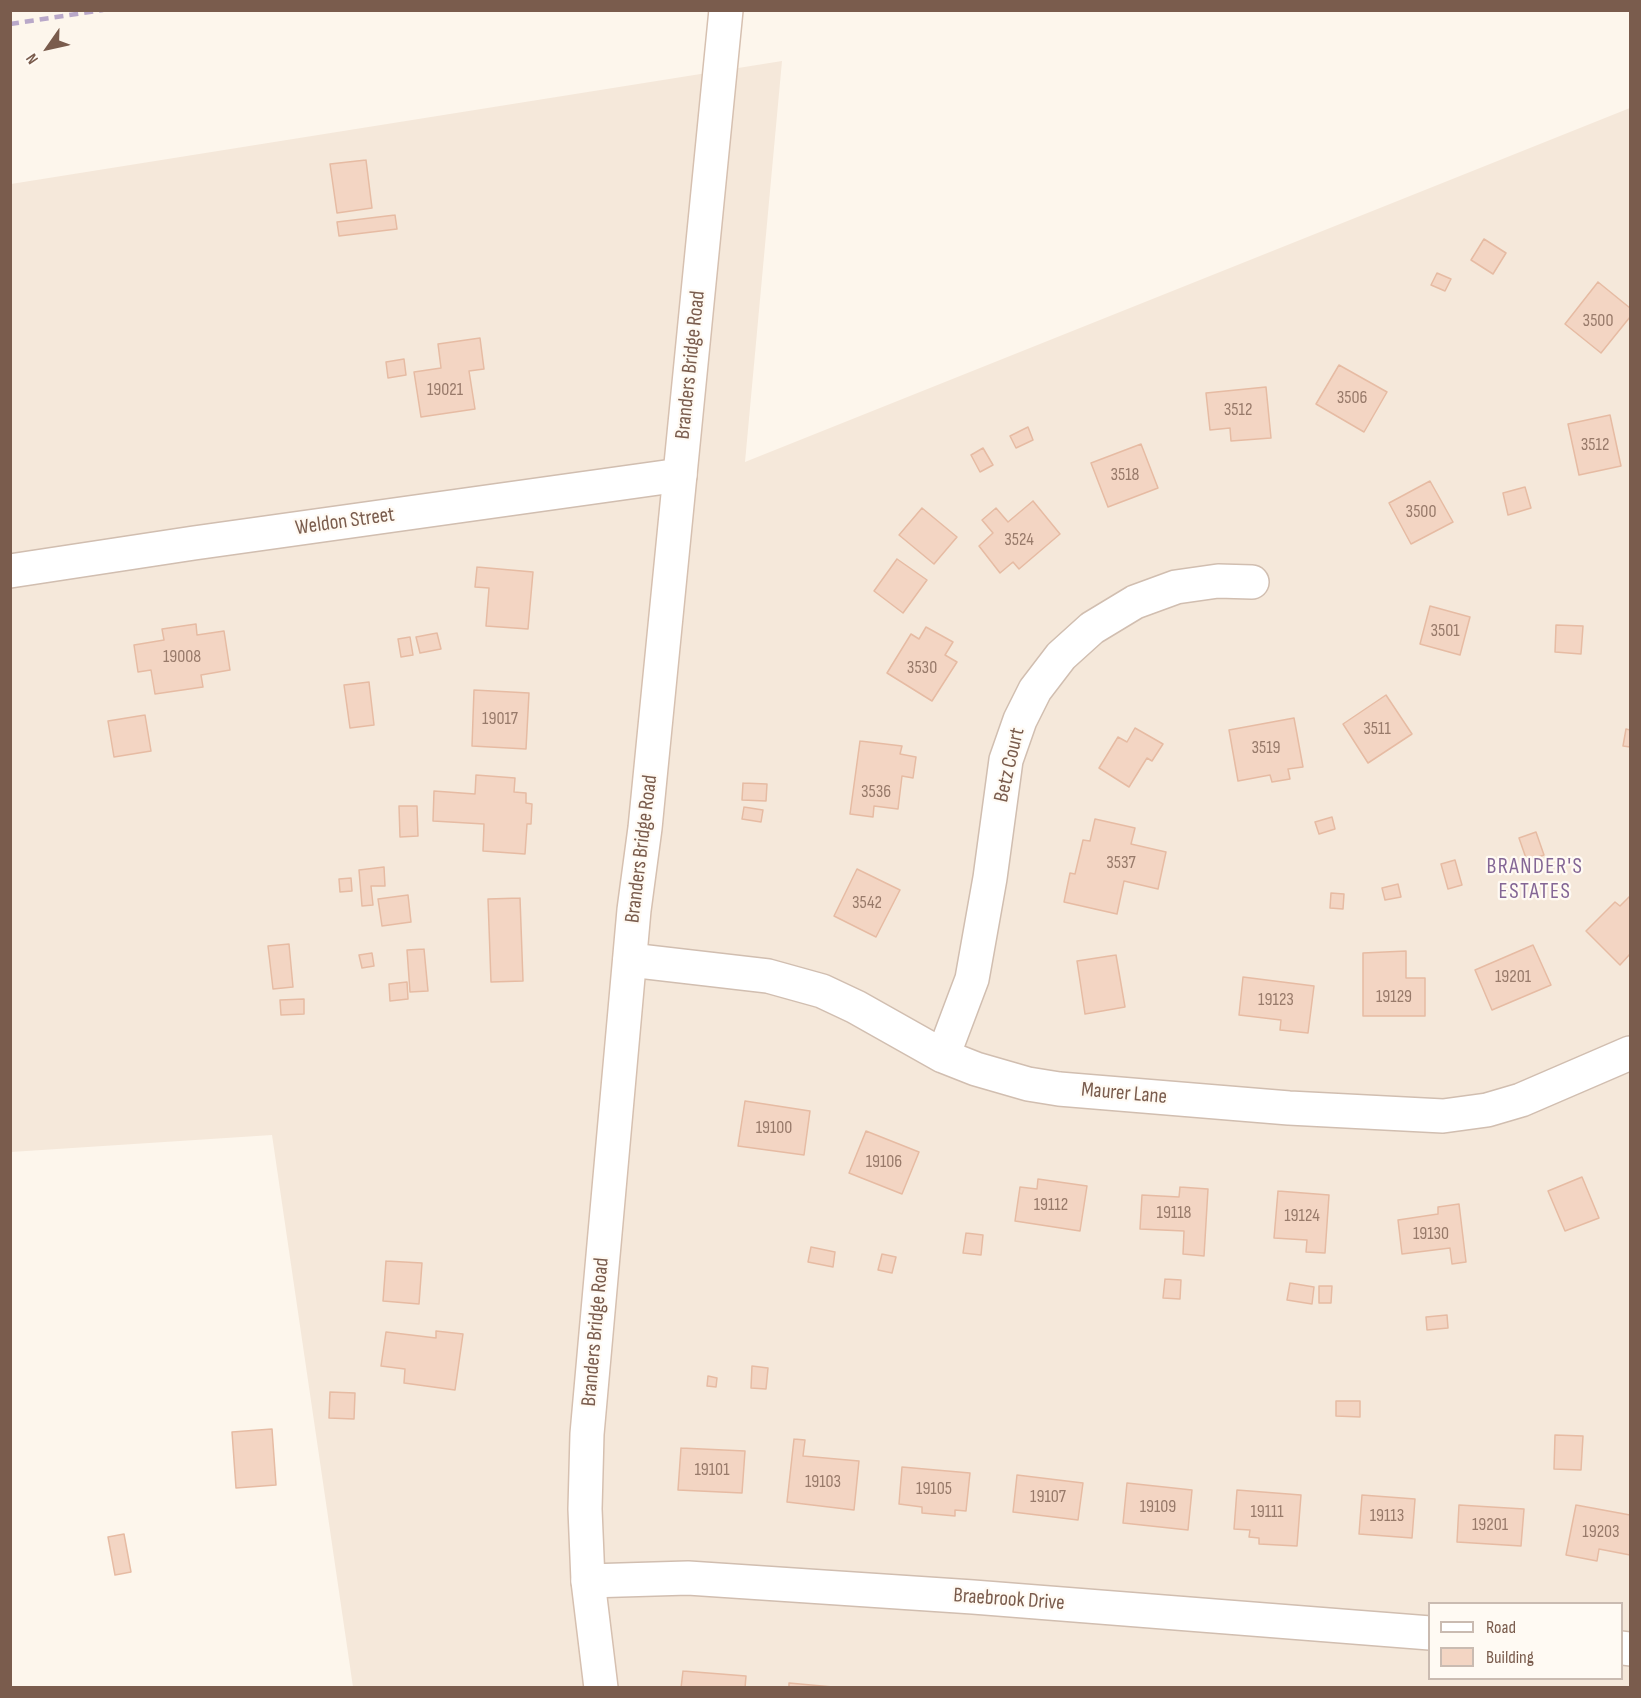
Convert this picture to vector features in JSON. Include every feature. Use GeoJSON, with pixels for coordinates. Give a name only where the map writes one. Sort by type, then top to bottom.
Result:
{"type":"FeatureCollection","features":[{"type":"Feature","properties":{"kind":"street","name":"Branders Bridge Road"},"geometry":{"type":"LineString","coordinates":[[601,1688],[588,1581],[585,1509],[587,1434],[634,910],[645,828],[726,10]]}},
{"type":"Feature","properties":{"kind":"street","name":"Weldon Street"},"geometry":{"type":"LineString","coordinates":[[10,571],[680,475]]}},
{"type":"Feature","properties":{"kind":"street","name":"Betz Court"},"geometry":{"type":"LineString","coordinates":[[943,1056],[972,979],[990,878],[1006,760],[1020,720],[1035,690],[1061,656],[1092,628],[1135,602],[1176,587],[1218,581],[1252,582]]}},
{"type":"Feature","properties":{"kind":"street","name":"Maurer Lane"},"geometry":{"type":"LineString","coordinates":[[630,960],[768,976],[822,991],[856,1007],[943,1056],[1028,1084],[1059,1089],[1289,1108],[1443,1116],[1487,1110],[1521,1100],[1630,1053]]}},
{"type":"Feature","properties":{"kind":"street","name":"Braebrook Drive"},"geometry":{"type":"LineString","coordinates":[[588,1581],[688,1578],[974,1597],[1428,1633]]}},
{"type":"Feature","properties":{"kind":"shaded area"},"geometry":{"type":"Polygon","coordinates":[[[782,61],[745,462],[1630,108],[1630,1687],[353,1687],[272,1135],[11,1152],[11,184],[782,61]]]}},
{"type":"Feature","properties":{"kind":"building"},"geometry":{"type":"Polygon","coordinates":[[[366,160],[372,208],[337,213],[330,164],[366,160]]]}},
{"type":"Feature","properties":{"kind":"building"},"geometry":{"type":"Polygon","coordinates":[[[395,215],[397,229],[339,236],[337,222],[395,215]]]}},
{"type":"Feature","properties":{"kind":"building"},"geometry":{"type":"Polygon","coordinates":[[[1484,239],[1506,253],[1493,274],[1471,260],[1484,239]]]}},
{"type":"Feature","properties":{"kind":"building"},"geometry":{"type":"Polygon","coordinates":[[[1437,273],[1451,279],[1445,291],[1431,285],[1437,273]]]}},
{"type":"Feature","properties":{"kind":"building"},"geometry":{"type":"Polygon","coordinates":[[[1598,282],[1630,308],[1630,317],[1601,353],[1565,324],[1598,282]]]}},
{"type":"Feature","properties":{"kind":"building"},"geometry":{"type":"Polygon","coordinates":[[[480,338],[484,369],[469,371],[475,409],[421,417],[414,372],[441,368],[438,344],[480,338]]]}},
{"type":"Feature","properties":{"kind":"building"},"geometry":{"type":"Polygon","coordinates":[[[404,359],[406,375],[388,378],[386,362],[404,359]]]}},
{"type":"Feature","properties":{"kind":"building"},"geometry":{"type":"Polygon","coordinates":[[[1339,365],[1387,392],[1364,432],[1316,404],[1339,365]]]}},
{"type":"Feature","properties":{"kind":"building"},"geometry":{"type":"Polygon","coordinates":[[[1266,387],[1271,438],[1231,441],[1230,428],[1210,430],[1206,393],[1266,387]]]}},
{"type":"Feature","properties":{"kind":"building"},"geometry":{"type":"Polygon","coordinates":[[[1610,415],[1621,466],[1579,475],[1568,424],[1610,415]]]}},
{"type":"Feature","properties":{"kind":"building"},"geometry":{"type":"Polygon","coordinates":[[[1028,427],[1033,440],[1016,448],[1010,436],[1028,427]]]}},
{"type":"Feature","properties":{"kind":"building"},"geometry":{"type":"Polygon","coordinates":[[[1141,444],[1158,488],[1108,507],[1091,463],[1141,444]]]}},
{"type":"Feature","properties":{"kind":"building"},"geometry":{"type":"Polygon","coordinates":[[[983,448],[993,465],[980,472],[971,455],[983,448]]]}},
{"type":"Feature","properties":{"kind":"building"},"geometry":{"type":"Polygon","coordinates":[[[1430,481],[1453,522],[1411,544],[1389,503],[1430,481]]]}},
{"type":"Feature","properties":{"kind":"building"},"geometry":{"type":"Polygon","coordinates":[[[1525,487],[1531,508],[1508,515],[1503,493],[1525,487]]]}},
{"type":"Feature","properties":{"kind":"building"},"geometry":{"type":"Polygon","coordinates":[[[1033,501],[1060,534],[1019,569],[1013,562],[1000,573],[979,546],[993,533],[982,520],[996,508],[1008,522],[1033,501]]]}},
{"type":"Feature","properties":{"kind":"building"},"geometry":{"type":"Polygon","coordinates":[[[922,508],[957,537],[934,564],[899,535],[922,508]]]}},
{"type":"Feature","properties":{"kind":"building"},"geometry":{"type":"Polygon","coordinates":[[[897,559],[927,580],[903,613],[874,591],[897,559]]]}},
{"type":"Feature","properties":{"kind":"building"},"geometry":{"type":"Polygon","coordinates":[[[477,567],[533,572],[528,629],[486,626],[489,588],[475,587],[477,567]]]}},
{"type":"Feature","properties":{"kind":"building"},"geometry":{"type":"Polygon","coordinates":[[[1430,606],[1470,617],[1460,655],[1420,644],[1430,606]]]}},
{"type":"Feature","properties":{"kind":"building"},"geometry":{"type":"Polygon","coordinates":[[[196,624],[197,635],[224,631],[230,670],[201,675],[203,687],[155,694],[151,670],[138,672],[134,645],[164,640],[162,629],[196,624]]]}},
{"type":"Feature","properties":{"kind":"building"},"geometry":{"type":"Polygon","coordinates":[[[1556,625],[1583,626],[1581,654],[1555,652],[1556,625]]]}},
{"type":"Feature","properties":{"kind":"building"},"geometry":{"type":"Polygon","coordinates":[[[926,627],[953,642],[945,655],[957,662],[932,701],[887,673],[911,634],[919,639],[926,627]]]}},
{"type":"Feature","properties":{"kind":"building"},"geometry":{"type":"Polygon","coordinates":[[[437,633],[441,649],[420,653],[416,637],[437,633]]]}},
{"type":"Feature","properties":{"kind":"building"},"geometry":{"type":"Polygon","coordinates":[[[410,637],[413,655],[401,657],[398,639],[410,637]]]}},
{"type":"Feature","properties":{"kind":"building"},"geometry":{"type":"Polygon","coordinates":[[[369,682],[374,725],[350,728],[344,685],[369,682]]]}},
{"type":"Feature","properties":{"kind":"building"},"geometry":{"type":"Polygon","coordinates":[[[474,690],[529,693],[526,749],[472,746],[474,690]]]}},
{"type":"Feature","properties":{"kind":"building"},"geometry":{"type":"Polygon","coordinates":[[[1386,695],[1412,734],[1368,763],[1343,724],[1386,695]]]}},
{"type":"Feature","properties":{"kind":"building"},"geometry":{"type":"Polygon","coordinates":[[[145,715],[151,751],[114,757],[108,721],[145,715]]]}},
{"type":"Feature","properties":{"kind":"building"},"geometry":{"type":"Polygon","coordinates":[[[1294,718],[1303,767],[1288,769],[1290,779],[1272,782],[1270,775],[1238,781],[1229,730],[1294,718]]]}},
{"type":"Feature","properties":{"kind":"building"},"geometry":{"type":"Polygon","coordinates":[[[1135,728],[1163,744],[1152,761],[1147,758],[1129,787],[1099,768],[1118,737],[1127,742],[1135,728]]]}},
{"type":"Feature","properties":{"kind":"building"},"geometry":{"type":"Polygon","coordinates":[[[1626,729],[1630,730],[1630,747],[1623,746],[1626,729]]]}},
{"type":"Feature","properties":{"kind":"building"},"geometry":{"type":"Polygon","coordinates":[[[860,741],[902,746],[900,754],[916,757],[913,778],[902,776],[898,809],[874,806],[873,817],[850,814],[860,741]]]}},
{"type":"Feature","properties":{"kind":"building"},"geometry":{"type":"Polygon","coordinates":[[[476,775],[515,778],[514,792],[526,793],[526,803],[532,804],[531,824],[527,824],[525,854],[483,851],[484,824],[433,821],[434,791],[475,794],[476,775]]]}},
{"type":"Feature","properties":{"kind":"building"},"geometry":{"type":"Polygon","coordinates":[[[743,783],[767,784],[766,801],[742,800],[743,783]]]}},
{"type":"Feature","properties":{"kind":"building"},"geometry":{"type":"Polygon","coordinates":[[[399,806],[417,806],[418,836],[400,837],[399,806]]]}},
{"type":"Feature","properties":{"kind":"building"},"geometry":{"type":"Polygon","coordinates":[[[744,807],[763,810],[761,822],[742,819],[744,807]]]}},
{"type":"Feature","properties":{"kind":"building"},"geometry":{"type":"Polygon","coordinates":[[[1332,817],[1335,829],[1319,834],[1315,822],[1332,817]]]}},
{"type":"Feature","properties":{"kind":"building"},"geometry":{"type":"Polygon","coordinates":[[[1095,819],[1135,828],[1131,844],[1166,852],[1158,889],[1124,881],[1117,914],[1064,902],[1070,873],[1075,874],[1083,840],[1090,841],[1095,819]]]}},
{"type":"Feature","properties":{"kind":"building"},"geometry":{"type":"Polygon","coordinates":[[[1536,832],[1544,855],[1527,861],[1519,838],[1536,832]]]}},
{"type":"Feature","properties":{"kind":"building"},"geometry":{"type":"Polygon","coordinates":[[[1455,860],[1462,885],[1448,889],[1441,864],[1455,860]]]}},
{"type":"Feature","properties":{"kind":"building"},"geometry":{"type":"Polygon","coordinates":[[[384,867],[385,886],[371,886],[373,905],[362,906],[359,870],[384,867]]]}},
{"type":"Feature","properties":{"kind":"building"},"geometry":{"type":"Polygon","coordinates":[[[857,869],[900,890],[876,937],[834,916],[857,869]]]}},
{"type":"Feature","properties":{"kind":"building"},"geometry":{"type":"Polygon","coordinates":[[[351,878],[352,891],[340,892],[339,879],[351,878]]]}},
{"type":"Feature","properties":{"kind":"building"},"geometry":{"type":"Polygon","coordinates":[[[1398,884],[1401,897],[1385,900],[1382,888],[1398,884]]]}},
{"type":"Feature","properties":{"kind":"building"},"geometry":{"type":"Polygon","coordinates":[[[1331,893],[1344,894],[1343,909],[1330,908],[1331,893]]]}},
{"type":"Feature","properties":{"kind":"building"},"geometry":{"type":"Polygon","coordinates":[[[408,895],[411,922],[382,926],[378,899],[408,895]]]}},
{"type":"Feature","properties":{"kind":"building"},"geometry":{"type":"Polygon","coordinates":[[[1630,896],[1630,954],[1620,965],[1586,931],[1615,902],[1620,906],[1630,896]]]}},
{"type":"Feature","properties":{"kind":"building"},"geometry":{"type":"Polygon","coordinates":[[[520,898],[523,981],[491,982],[488,899],[520,898]]]}},
{"type":"Feature","properties":{"kind":"building"},"geometry":{"type":"Polygon","coordinates":[[[289,944],[293,987],[273,989],[268,946],[289,944]]]}},
{"type":"Feature","properties":{"kind":"building"},"geometry":{"type":"Polygon","coordinates":[[[1533,945],[1551,985],[1492,1010],[1475,970],[1533,945]]]}},
{"type":"Feature","properties":{"kind":"building"},"geometry":{"type":"Polygon","coordinates":[[[424,949],[428,991],[410,992],[407,950],[424,949]]]}},
{"type":"Feature","properties":{"kind":"building"},"geometry":{"type":"Polygon","coordinates":[[[1406,951],[1406,978],[1425,978],[1425,1016],[1363,1016],[1363,953],[1406,951]]]}},
{"type":"Feature","properties":{"kind":"building"},"geometry":{"type":"Polygon","coordinates":[[[372,953],[374,966],[362,968],[359,955],[372,953]]]}},
{"type":"Feature","properties":{"kind":"building"},"geometry":{"type":"Polygon","coordinates":[[[1116,955],[1125,1007],[1085,1014],[1077,961],[1116,955]]]}},
{"type":"Feature","properties":{"kind":"building"},"geometry":{"type":"Polygon","coordinates":[[[1243,977],[1314,986],[1308,1033],[1280,1030],[1281,1020],[1239,1015],[1243,977]]]}},
{"type":"Feature","properties":{"kind":"building"},"geometry":{"type":"Polygon","coordinates":[[[407,982],[408,999],[390,1001],[389,984],[407,982]]]}},
{"type":"Feature","properties":{"kind":"building"},"geometry":{"type":"Polygon","coordinates":[[[304,999],[304,1014],[281,1015],[280,1000],[304,999]]]}},
{"type":"Feature","properties":{"kind":"building"},"geometry":{"type":"Polygon","coordinates":[[[745,1101],[810,1111],[804,1155],[738,1146],[745,1101]]]}},
{"type":"Feature","properties":{"kind":"building"},"geometry":{"type":"Polygon","coordinates":[[[866,1131],[919,1152],[902,1194],[849,1173],[866,1131]]]}},
{"type":"Feature","properties":{"kind":"building"},"geometry":{"type":"Polygon","coordinates":[[[1582,1177],[1599,1218],[1565,1231],[1548,1191],[1582,1177]]]}},
{"type":"Feature","properties":{"kind":"building"},"geometry":{"type":"Polygon","coordinates":[[[1038,1179],[1087,1186],[1080,1231],[1015,1221],[1020,1187],[1037,1189],[1038,1179]]]}},
{"type":"Feature","properties":{"kind":"building"},"geometry":{"type":"Polygon","coordinates":[[[1180,1187],[1208,1189],[1204,1256],[1183,1254],[1184,1231],[1140,1229],[1142,1195],[1179,1197],[1180,1187]]]}},
{"type":"Feature","properties":{"kind":"building"},"geometry":{"type":"Polygon","coordinates":[[[1278,1191],[1329,1195],[1325,1253],[1306,1252],[1307,1240],[1274,1238],[1278,1191]]]}},
{"type":"Feature","properties":{"kind":"building"},"geometry":{"type":"Polygon","coordinates":[[[1459,1204],[1466,1262],[1452,1264],[1450,1248],[1402,1254],[1398,1220],[1438,1214],[1438,1207],[1459,1204]]]}},
{"type":"Feature","properties":{"kind":"building"},"geometry":{"type":"Polygon","coordinates":[[[966,1233],[983,1235],[981,1255],[963,1253],[966,1233]]]}},
{"type":"Feature","properties":{"kind":"building"},"geometry":{"type":"Polygon","coordinates":[[[811,1247],[835,1252],[833,1267],[808,1262],[811,1247]]]}},
{"type":"Feature","properties":{"kind":"building"},"geometry":{"type":"Polygon","coordinates":[[[882,1254],[896,1257],[892,1273],[878,1270],[882,1254]]]}},
{"type":"Feature","properties":{"kind":"building"},"geometry":{"type":"Polygon","coordinates":[[[386,1261],[422,1263],[419,1304],[383,1301],[386,1261]]]}},
{"type":"Feature","properties":{"kind":"building"},"geometry":{"type":"Polygon","coordinates":[[[1165,1279],[1181,1280],[1180,1299],[1163,1298],[1165,1279]]]}},
{"type":"Feature","properties":{"kind":"building"},"geometry":{"type":"Polygon","coordinates":[[[1290,1283],[1314,1287],[1312,1304],[1287,1300],[1290,1283]]]}},
{"type":"Feature","properties":{"kind":"building"},"geometry":{"type":"Polygon","coordinates":[[[1319,1286],[1332,1286],[1331,1303],[1319,1303],[1319,1286]]]}},
{"type":"Feature","properties":{"kind":"building"},"geometry":{"type":"Polygon","coordinates":[[[1447,1315],[1448,1328],[1427,1330],[1426,1317],[1447,1315]]]}},
{"type":"Feature","properties":{"kind":"building"},"geometry":{"type":"Polygon","coordinates":[[[436,1331],[463,1334],[455,1390],[404,1383],[405,1369],[381,1366],[386,1332],[436,1338],[436,1331]]]}},
{"type":"Feature","properties":{"kind":"building"},"geometry":{"type":"Polygon","coordinates":[[[752,1366],[768,1368],[766,1389],[751,1388],[752,1366]]]}},
{"type":"Feature","properties":{"kind":"building"},"geometry":{"type":"Polygon","coordinates":[[[708,1376],[717,1378],[716,1387],[707,1386],[708,1376]]]}},
{"type":"Feature","properties":{"kind":"building"},"geometry":{"type":"Polygon","coordinates":[[[330,1392],[355,1393],[354,1419],[329,1418],[330,1392]]]}},
{"type":"Feature","properties":{"kind":"building"},"geometry":{"type":"Polygon","coordinates":[[[1336,1401],[1360,1401],[1360,1417],[1336,1416],[1336,1401]]]}},
{"type":"Feature","properties":{"kind":"building"},"geometry":{"type":"Polygon","coordinates":[[[272,1429],[276,1485],[236,1488],[232,1432],[272,1429]]]}},
{"type":"Feature","properties":{"kind":"building"},"geometry":{"type":"Polygon","coordinates":[[[1555,1435],[1583,1436],[1581,1470],[1554,1469],[1555,1435]]]}},
{"type":"Feature","properties":{"kind":"building"},"geometry":{"type":"Polygon","coordinates":[[[794,1439],[805,1440],[803,1456],[859,1461],[854,1510],[787,1502],[794,1439]]]}},
{"type":"Feature","properties":{"kind":"building"},"geometry":{"type":"Polygon","coordinates":[[[681,1448],[745,1451],[742,1493],[678,1490],[681,1448]]]}},
{"type":"Feature","properties":{"kind":"building"},"geometry":{"type":"Polygon","coordinates":[[[902,1467],[970,1473],[966,1511],[955,1510],[955,1516],[922,1513],[922,1507],[899,1504],[902,1467]]]}},
{"type":"Feature","properties":{"kind":"building"},"geometry":{"type":"Polygon","coordinates":[[[1017,1475],[1083,1483],[1078,1520],[1013,1512],[1017,1475]]]}},
{"type":"Feature","properties":{"kind":"building"},"geometry":{"type":"Polygon","coordinates":[[[1127,1483],[1192,1490],[1188,1530],[1123,1523],[1127,1483]]]}},
{"type":"Feature","properties":{"kind":"building"},"geometry":{"type":"Polygon","coordinates":[[[1237,1490],[1301,1495],[1297,1546],[1259,1544],[1259,1538],[1249,1537],[1250,1530],[1234,1529],[1237,1490]]]}},
{"type":"Feature","properties":{"kind":"building"},"geometry":{"type":"Polygon","coordinates":[[[1362,1495],[1415,1499],[1412,1538],[1359,1534],[1362,1495]]]}},
{"type":"Feature","properties":{"kind":"building"},"geometry":{"type":"Polygon","coordinates":[[[1459,1505],[1524,1509],[1521,1546],[1457,1542],[1459,1505]]]}},
{"type":"Feature","properties":{"kind":"building"},"geometry":{"type":"Polygon","coordinates":[[[1576,1505],[1630,1515],[1630,1555],[1599,1549],[1597,1561],[1566,1555],[1576,1505]]]}},
{"type":"Feature","properties":{"kind":"building"},"geometry":{"type":"Polygon","coordinates":[[[124,1534],[131,1572],[115,1575],[108,1537],[124,1534]]]}},
{"type":"Feature","properties":{"kind":"building"},"geometry":{"type":"Polygon","coordinates":[[[683,1671],[746,1676],[745,1688],[681,1688],[683,1671]]]}},
{"type":"Feature","properties":{"kind":"building"},"geometry":{"type":"Polygon","coordinates":[[[789,1683],[844,1688],[789,1688],[789,1683]]]}},
{"type":"Feature","properties":{"kind":"railway"},"geometry":{"type":"LineString","coordinates":[[10,24],[103,10]]}},
{"type":"Feature","properties":{"kind":"district","name":"BRANDER'S ESTATES"},"geometry":{"type":"Point","coordinates":[1535,880]}}]}
